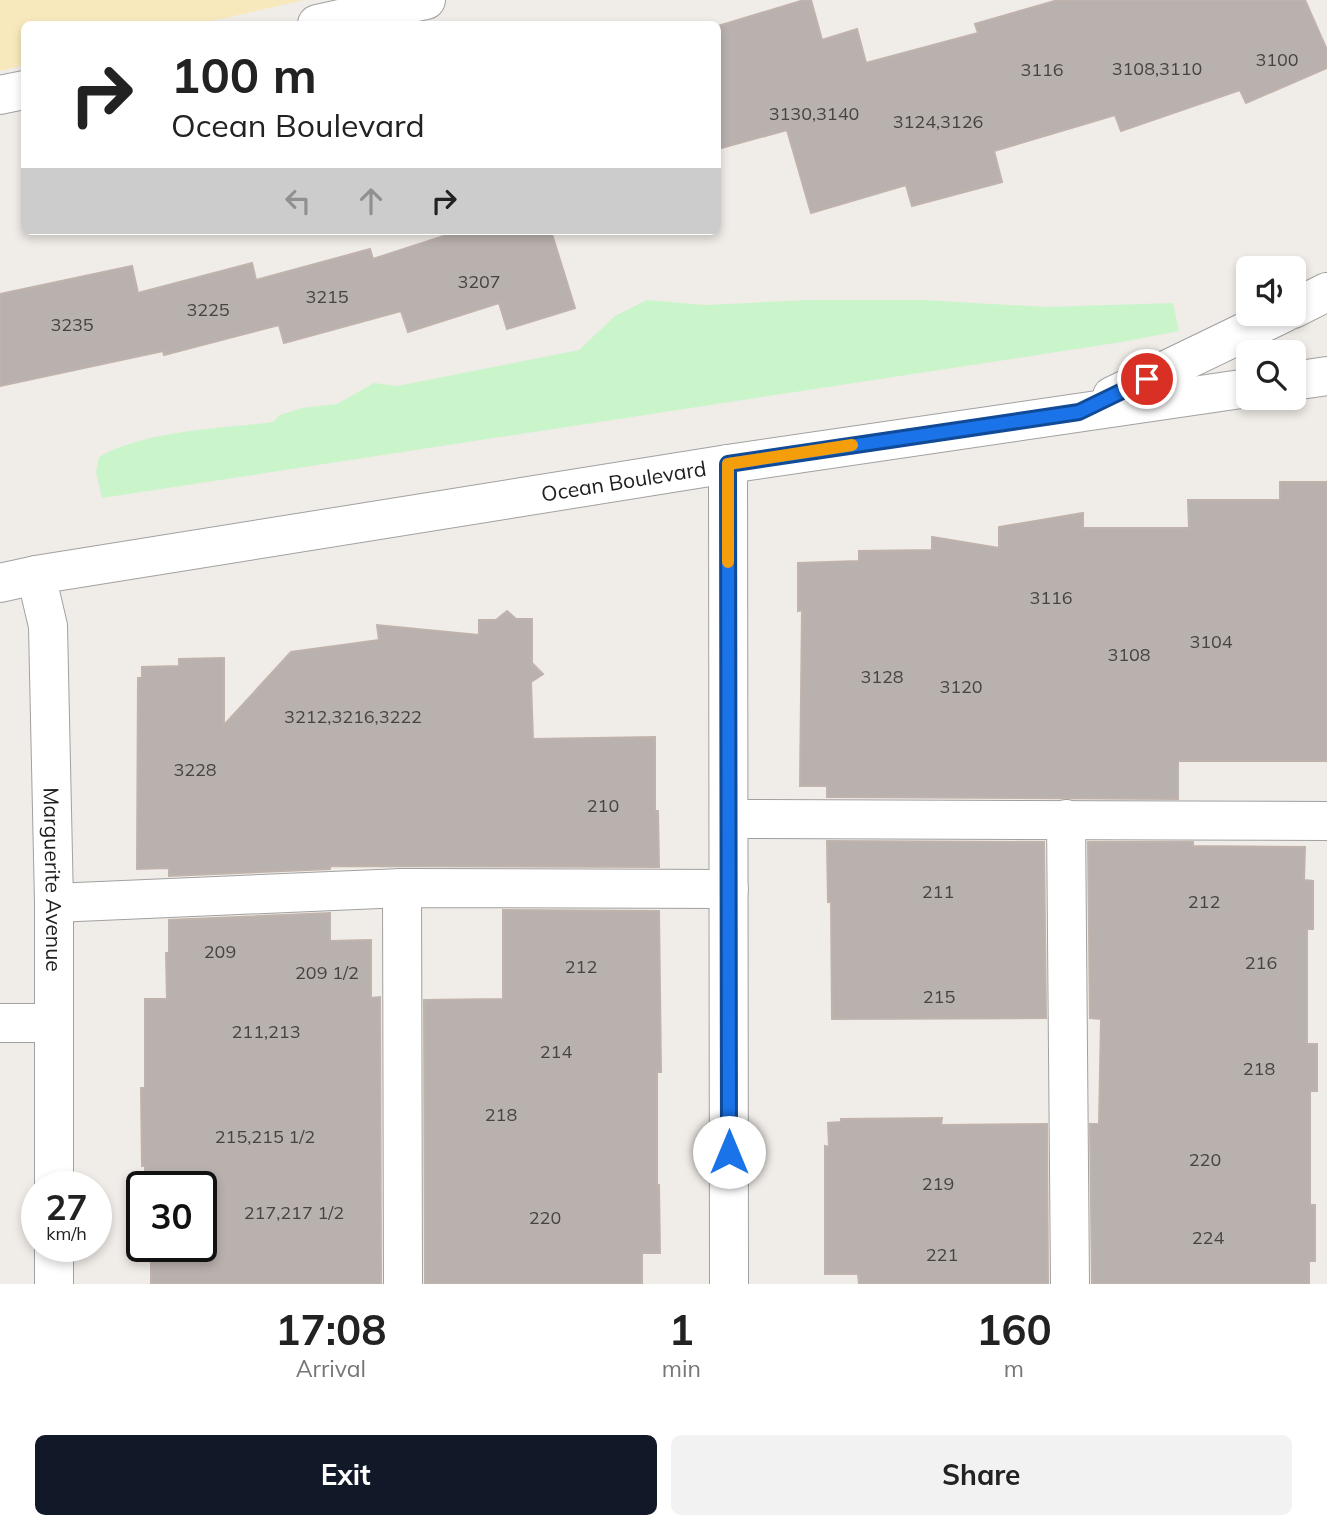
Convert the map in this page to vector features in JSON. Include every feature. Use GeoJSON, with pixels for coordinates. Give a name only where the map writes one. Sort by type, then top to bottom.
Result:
{"type":"FeatureCollection","features":[{"type":"Feature","properties":{"kind":"street"},"geometry":{"type":"LineString","coordinates":[[331,21],[426,0]]}},
{"type":"Feature","properties":{"kind":"street"},"geometry":{"type":"LineString","coordinates":[[0,96],[21,91]]}},
{"type":"Feature","properties":{"kind":"street"},"geometry":{"type":"LineString","coordinates":[[1306,302],[1327,292]]}},
{"type":"Feature","properties":{"kind":"street"},"geometry":{"type":"LineString","coordinates":[[1079,412],[1257,326]]}},
{"type":"Feature","properties":{"kind":"street"},"geometry":{"type":"LineString","coordinates":[[1306,379],[1327,376]]}},
{"type":"Feature","properties":{"kind":"street","name":"Ocean Boulevard"},"geometry":{"type":"LineString","coordinates":[[18,579],[728,464],[1236,390]]}},
{"type":"Feature","properties":{"kind":"street"},"geometry":{"type":"LineString","coordinates":[[728,464],[729,1284]]}},
{"type":"Feature","properties":{"kind":"street","name":"Marguerite Avenue"},"geometry":{"type":"LineString","coordinates":[[18,579],[48,626],[54,902],[54,1171]]}},
{"type":"Feature","properties":{"kind":"street"},"geometry":{"type":"LineString","coordinates":[[729,819],[1327,821]]}},
{"type":"Feature","properties":{"kind":"street"},"geometry":{"type":"LineString","coordinates":[[1066,819],[1070,1284]]}},
{"type":"Feature","properties":{"kind":"street"},"geometry":{"type":"LineString","coordinates":[[54,902],[402,888],[729,889]]}},
{"type":"Feature","properties":{"kind":"street"},"geometry":{"type":"LineString","coordinates":[[402,888],[403,1284]]}},
{"type":"Feature","properties":{"kind":"street"},"geometry":{"type":"LineString","coordinates":[[0,1023],[53,1023]]}},
{"type":"Feature","properties":{"kind":"street"},"geometry":{"type":"LineString","coordinates":[[54,1262],[54,1284]]}},
{"type":"Feature","properties":{"kind":"sand"},"geometry":{"type":"Polygon","coordinates":[[[0,0],[304,0],[212,21],[21,21],[21,66],[0,71],[0,0]]]}},
{"type":"Feature","properties":{"kind":"green space"},"geometry":{"type":"Polygon","coordinates":[[[647,300],[705,305],[809,300],[923,300],[1046,307],[1173,303],[1179,331],[1122,342],[102,498],[96,472],[99,457],[118,448],[183,432],[273,422],[280,415],[302,408],[337,404],[374,383],[397,386],[579,350],[615,316],[647,300]]]}},
{"type":"Feature","properties":{"kind":"building"},"geometry":{"type":"Polygon","coordinates":[[[811,0],[822,40],[857,29],[866,63],[978,33],[975,24],[1058,0],[1305,0],[1327,50],[1327,68],[1246,103],[1240,90],[1121,131],[1115,115],[994,151],[1002,182],[912,206],[906,185],[811,213],[787,130],[721,148],[721,25],[811,0]]]}},
{"type":"Feature","properties":{"kind":"building"},"geometry":{"type":"Polygon","coordinates":[[[447,235],[552,235],[575,308],[507,329],[499,303],[408,332],[401,311],[284,343],[279,325],[164,355],[163,351],[0,386],[0,294],[132,266],[138,293],[252,263],[256,280],[370,249],[373,259],[447,235]]]}},
{"type":"Feature","properties":{"kind":"building"},"geometry":{"type":"Polygon","coordinates":[[[1280,482],[1327,482],[1327,761],[1178,761],[1178,799],[827,797],[827,786],[800,786],[802,610],[798,611],[798,563],[859,561],[859,551],[932,550],[932,537],[999,548],[999,527],[1083,513],[1083,528],[1189,528],[1188,500],[1280,500],[1280,482]]]}},
{"type":"Feature","properties":{"kind":"building"},"geometry":{"type":"Polygon","coordinates":[[[507,611],[516,619],[532,619],[532,663],[543,674],[531,682],[533,739],[655,737],[655,811],[658,811],[659,867],[330,866],[330,869],[169,876],[169,868],[137,869],[138,678],[142,678],[142,667],[179,666],[179,659],[224,658],[224,725],[291,652],[379,640],[377,625],[479,635],[479,620],[496,620],[507,611]]]}},
{"type":"Feature","properties":{"kind":"building"},"geometry":{"type":"Polygon","coordinates":[[[827,841],[1044,842],[1046,1018],[832,1019],[831,902],[828,902],[827,841]]]}},
{"type":"Feature","properties":{"kind":"building"},"geometry":{"type":"Polygon","coordinates":[[[1088,842],[1193,842],[1193,846],[1305,847],[1304,880],[1313,881],[1313,929],[1307,929],[1307,1044],[1317,1044],[1317,1091],[1310,1091],[1310,1205],[1315,1205],[1315,1261],[1309,1261],[1309,1284],[1092,1284],[1090,1124],[1099,1124],[1101,1019],[1090,1018],[1088,842]]]}},
{"type":"Feature","properties":{"kind":"building"},"geometry":{"type":"Polygon","coordinates":[[[503,910],[659,911],[661,1072],[657,1072],[657,1185],[660,1253],[642,1253],[642,1284],[425,1284],[424,1000],[503,999],[503,910]]]}},
{"type":"Feature","properties":{"kind":"building"},"geometry":{"type":"Polygon","coordinates":[[[330,913],[330,941],[371,940],[371,998],[380,997],[381,1284],[151,1284],[151,1262],[217,1262],[217,1171],[145,1171],[145,1166],[142,1166],[141,1088],[145,1088],[145,999],[167,999],[166,953],[169,953],[169,920],[330,913]]]}},
{"type":"Feature","properties":{"kind":"building"},"geometry":{"type":"Polygon","coordinates":[[[942,1118],[941,1125],[1047,1124],[1048,1284],[859,1284],[858,1274],[825,1274],[825,1146],[829,1147],[828,1123],[841,1122],[841,1119],[942,1118]]]}},
{"type":"Feature","properties":{"kind":"slow traffic"},"geometry":{"type":"LineString","coordinates":[[728,562],[728,464],[852,445]]}},
{"type":"Feature","properties":{"kind":"route"},"geometry":{"type":"LineString","coordinates":[[729,1152],[728,464],[1079,412],[1147,379]]}}]}
